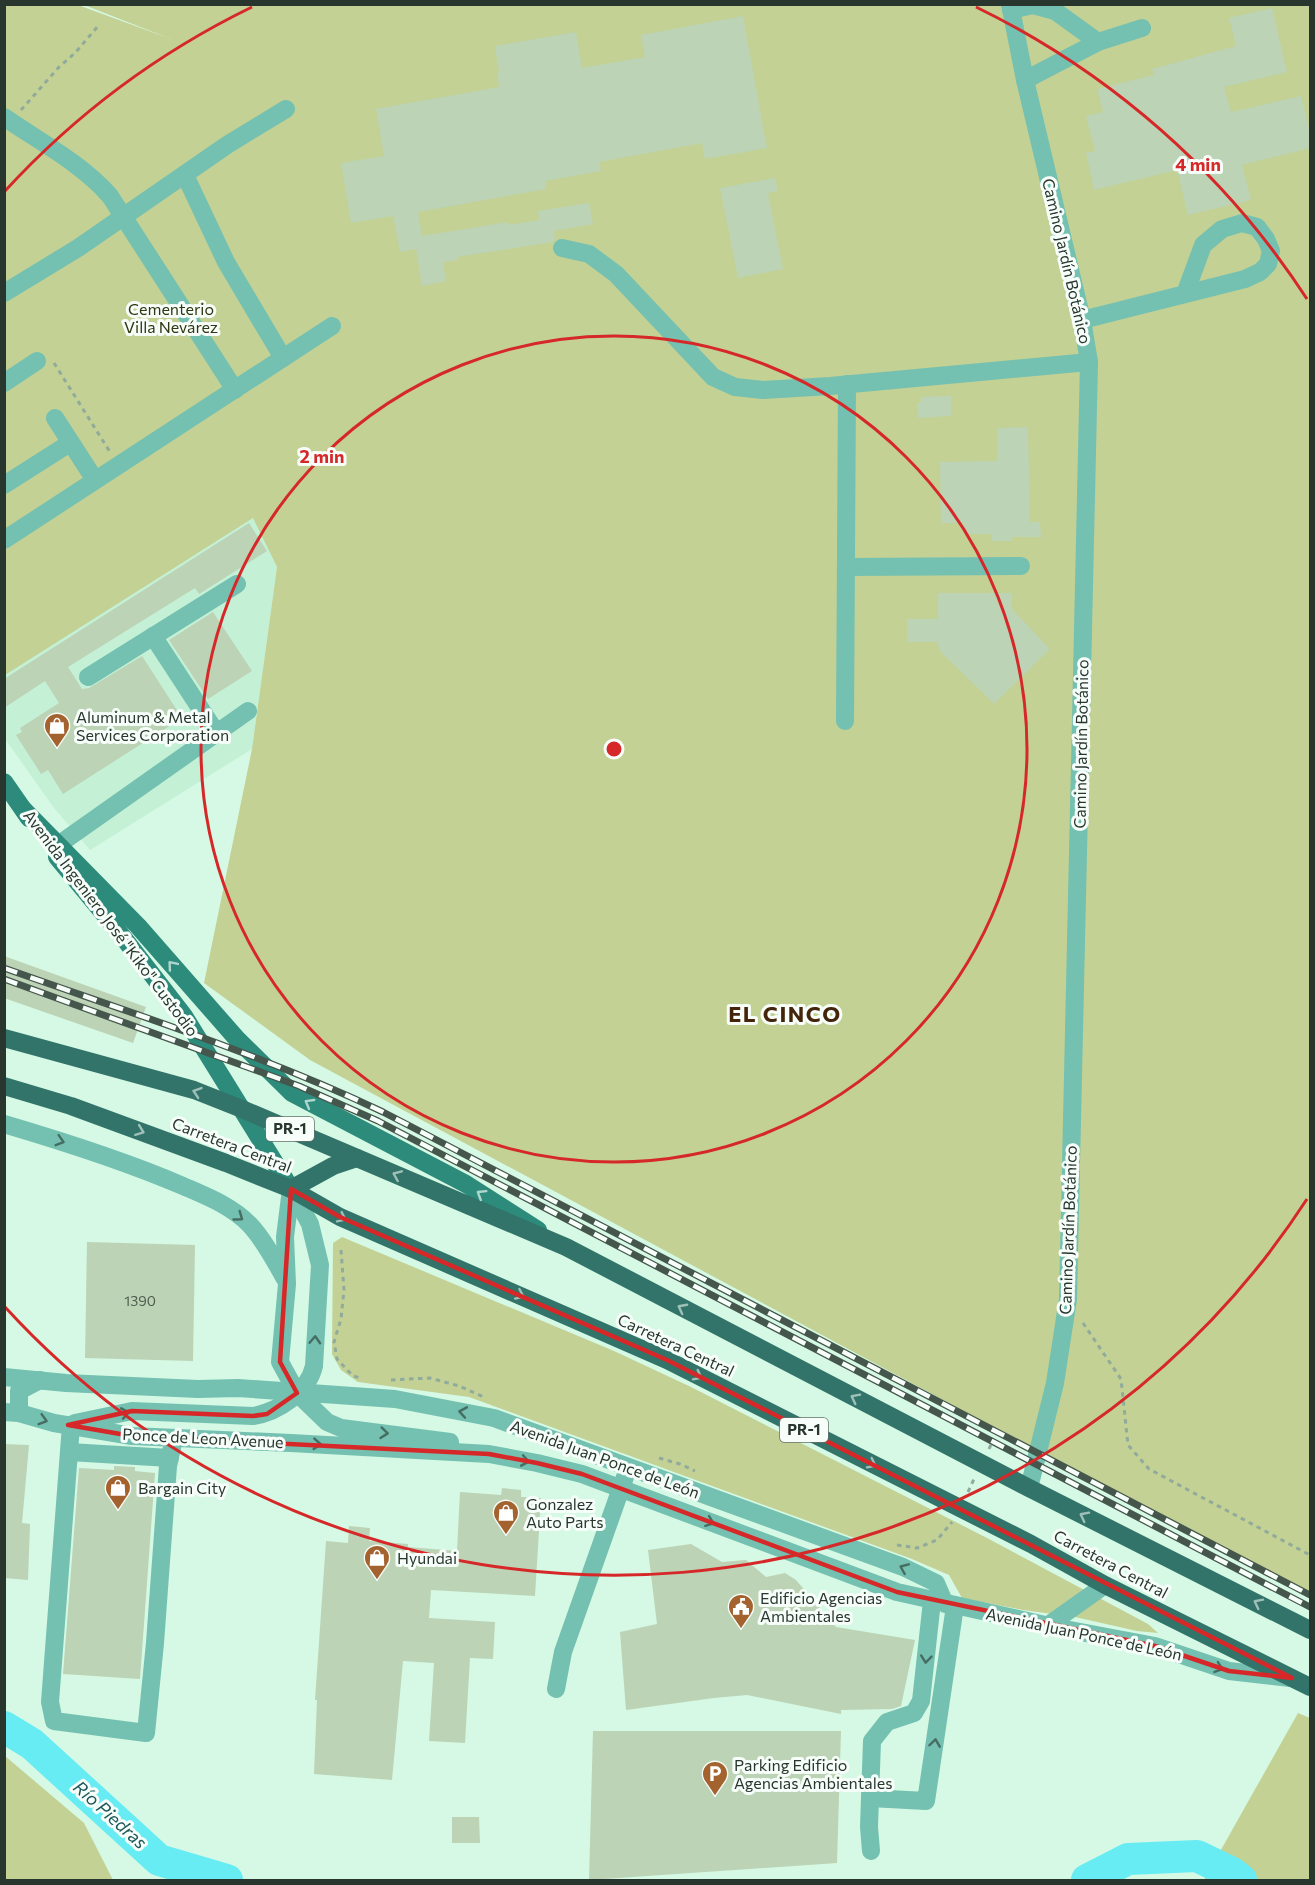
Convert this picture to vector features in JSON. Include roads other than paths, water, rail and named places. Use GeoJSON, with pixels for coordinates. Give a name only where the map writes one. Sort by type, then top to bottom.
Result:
{"type":"FeatureCollection","features":[{"type":"Feature","properties":{"kind":"highway","name":"Carretera Central"},"geometry":{"type":"LineString","coordinates":[[4,1038],[194,1090],[566,1248],[1029,1488],[1311,1630]]}},
{"type":"Feature","properties":{"kind":"highway","name":"Carretera Central"},"geometry":{"type":"LineString","coordinates":[[4,1086],[118,1123],[291,1189],[340,1218],[667,1360],[1031,1544],[1105,1585],[1311,1687]]}},
{"type":"Feature","properties":{"kind":"highway"},"geometry":{"type":"LineString","coordinates":[[291,1189],[333,1166],[357,1158]]}},
{"type":"Feature","properties":{"kind":"main road","name":"Avenida Ingeniero José \"Kiko\" Custodio"},"geometry":{"type":"LineString","coordinates":[[4,782],[65,868],[119,932],[184,1016],[291,1189]]}},
{"type":"Feature","properties":{"kind":"main road"},"geometry":{"type":"LineString","coordinates":[[23,809],[138,926],[237,1039],[292,1093],[466,1184],[566,1248]]}},
{"type":"Feature","properties":{"kind":"street"},"geometry":{"type":"LineString","coordinates":[[1010,8],[1033,5],[1056,11],[1098,42]]}},
{"type":"Feature","properties":{"kind":"street","name":"Camino Jardín Botánico"},"geometry":{"type":"LineString","coordinates":[[1010,8],[1082,320],[1089,362],[1068,1299],[1055,1383],[1029,1488]]}},
{"type":"Feature","properties":{"kind":"street"},"geometry":{"type":"LineString","coordinates":[[1025,80],[1098,42],[1142,28]]}},
{"type":"Feature","properties":{"kind":"street"},"geometry":{"type":"LineString","coordinates":[[4,293],[78,249],[285,109]]}},
{"type":"Feature","properties":{"kind":"street"},"geometry":{"type":"LineString","coordinates":[[8,120],[35,136],[97,181],[235,390]]}},
{"type":"Feature","properties":{"kind":"street"},"geometry":{"type":"LineString","coordinates":[[185,175],[226,262],[283,358]]}},
{"type":"Feature","properties":{"kind":"street"},"geometry":{"type":"LineString","coordinates":[[1082,320],[1245,279],[1260,272],[1268,264],[1271,251],[1257,227],[1242,223],[1222,229],[1203,245],[1185,294]]}},
{"type":"Feature","properties":{"kind":"street"},"geometry":{"type":"LineString","coordinates":[[562,248],[589,254],[616,274],[713,377],[735,387],[763,390],[1089,362]]}},
{"type":"Feature","properties":{"kind":"street"},"geometry":{"type":"LineString","coordinates":[[4,540],[332,326]]}},
{"type":"Feature","properties":{"kind":"street"},"geometry":{"type":"LineString","coordinates":[[4,383],[43,358]]}},
{"type":"Feature","properties":{"kind":"street"},"geometry":{"type":"LineString","coordinates":[[845,722],[847,384]]}},
{"type":"Feature","properties":{"kind":"street"},"geometry":{"type":"LineString","coordinates":[[55,418],[95,480]]}},
{"type":"Feature","properties":{"kind":"street"},"geometry":{"type":"LineString","coordinates":[[4,485],[70,443]]}},
{"type":"Feature","properties":{"kind":"street"},"geometry":{"type":"LineString","coordinates":[[846,567],[1021,566]]}},
{"type":"Feature","properties":{"kind":"street"},"geometry":{"type":"LineString","coordinates":[[87,676],[237,584]]}},
{"type":"Feature","properties":{"kind":"street"},"geometry":{"type":"LineString","coordinates":[[153,636],[216,734]]}},
{"type":"Feature","properties":{"kind":"street"},"geometry":{"type":"LineString","coordinates":[[58,845],[248,711]]}},
{"type":"Feature","properties":{"kind":"street"},"geometry":{"type":"LineString","coordinates":[[4,1124],[159,1176],[218,1201],[250,1225],[273,1257],[287,1284]]}},
{"type":"Feature","properties":{"kind":"street"},"geometry":{"type":"LineString","coordinates":[[291,1189],[285,1237],[287,1284],[280,1362],[297,1393],[327,1422],[341,1428],[464,1444],[489,1454]]}},
{"type":"Feature","properties":{"kind":"street"},"geometry":{"type":"LineString","coordinates":[[174,1438],[170,1458],[146,1733],[54,1721],[50,1702],[69,1452],[69,1425],[132,1411],[253,1416],[267,1414],[297,1393],[311,1378],[314,1366],[320,1265],[310,1224],[291,1189]]}},
{"type":"Feature","properties":{"kind":"street"},"geometry":{"type":"LineString","coordinates":[[4,1377],[40,1380]]}},
{"type":"Feature","properties":{"kind":"street"},"geometry":{"type":"LineString","coordinates":[[12,1413],[19,1391],[40,1380]]}},
{"type":"Feature","properties":{"kind":"street","name":"Avenida Juan Ponce de León"},"geometry":{"type":"LineString","coordinates":[[40,1380],[198,1389],[238,1388],[395,1400],[494,1418],[903,1567],[936,1583],[944,1603]]}},
{"type":"Feature","properties":{"kind":"street","name":"Ponce de Leon Avenue"},"geometry":{"type":"LineString","coordinates":[[12,1413],[54,1424],[132,1436],[174,1438]]}},
{"type":"Feature","properties":{"kind":"street","name":"Avenida Juan Ponce de León"},"geometry":{"type":"LineString","coordinates":[[174,1438],[489,1454],[537,1463],[582,1474],[897,1592],[1047,1626],[1155,1646],[1229,1671],[1292,1678]]}},
{"type":"Feature","properties":{"kind":"street"},"geometry":{"type":"LineString","coordinates":[[69,1452],[170,1458]]}},
{"type":"Feature","properties":{"kind":"street"},"geometry":{"type":"LineString","coordinates":[[556,1689],[563,1652],[628,1468]]}},
{"type":"Feature","properties":{"kind":"street"},"geometry":{"type":"LineString","coordinates":[[1047,1626],[1105,1585]]}},
{"type":"Feature","properties":{"kind":"street"},"geometry":{"type":"LineString","coordinates":[[871,1851],[868,1827],[872,1741],[887,1722],[914,1713],[921,1701],[944,1603]]}},
{"type":"Feature","properties":{"kind":"street"},"geometry":{"type":"LineString","coordinates":[[870,1798],[926,1801],[944,1603]]}},
{"type":"Feature","properties":{"kind":"waterway","name":"Río Piedras"},"geometry":{"type":"LineString","coordinates":[[4,1727],[32,1744],[159,1860],[227,1880]]}},
{"type":"Feature","properties":{"kind":"waterway","name":"Río Piedras"},"geometry":{"type":"LineString","coordinates":[[1087,1880],[1128,1859],[1197,1856],[1232,1873],[1241,1880]]}},
{"type":"Feature","properties":{"kind":"railway"},"geometry":{"type":"LineString","coordinates":[[4,968],[243,1053],[383,1112],[1310,1595]]}},
{"type":"Feature","properties":{"kind":"railway"},"geometry":{"type":"LineString","coordinates":[[4,979],[299,1086],[378,1121],[1310,1607]]}},
{"type":"Feature","properties":{"kind":"place","name":"Aluminum & Metal Services Corporation"},"geometry":{"type":"Point","coordinates":[57,749]}},
{"type":"Feature","properties":{"kind":"place","name":"Bargain City"},"geometry":{"type":"Point","coordinates":[118,1511]}},
{"type":"Feature","properties":{"kind":"place","name":"Gonzalez Auto Parts"},"geometry":{"type":"Point","coordinates":[506,1536]}},
{"type":"Feature","properties":{"kind":"place","name":"Hyundai"},"geometry":{"type":"Point","coordinates":[377,1581]}},
{"type":"Feature","properties":{"kind":"place","name":"Edificio Agencias Ambientales"},"geometry":{"type":"Point","coordinates":[741,1630]}},
{"type":"Feature","properties":{"kind":"place","name":"Parking Edificio Agencias Ambientales"},"geometry":{"type":"Point","coordinates":[715,1797]}},
{"type":"Feature","properties":{"kind":"district","name":"EL CINCO"},"geometry":{"type":"Point","coordinates":[785,1014]}},
{"type":"Feature","properties":{"kind":"park label","name":"Cementerio Villa Nevárez"},"geometry":{"type":"Point","coordinates":[171,318]}}]}
